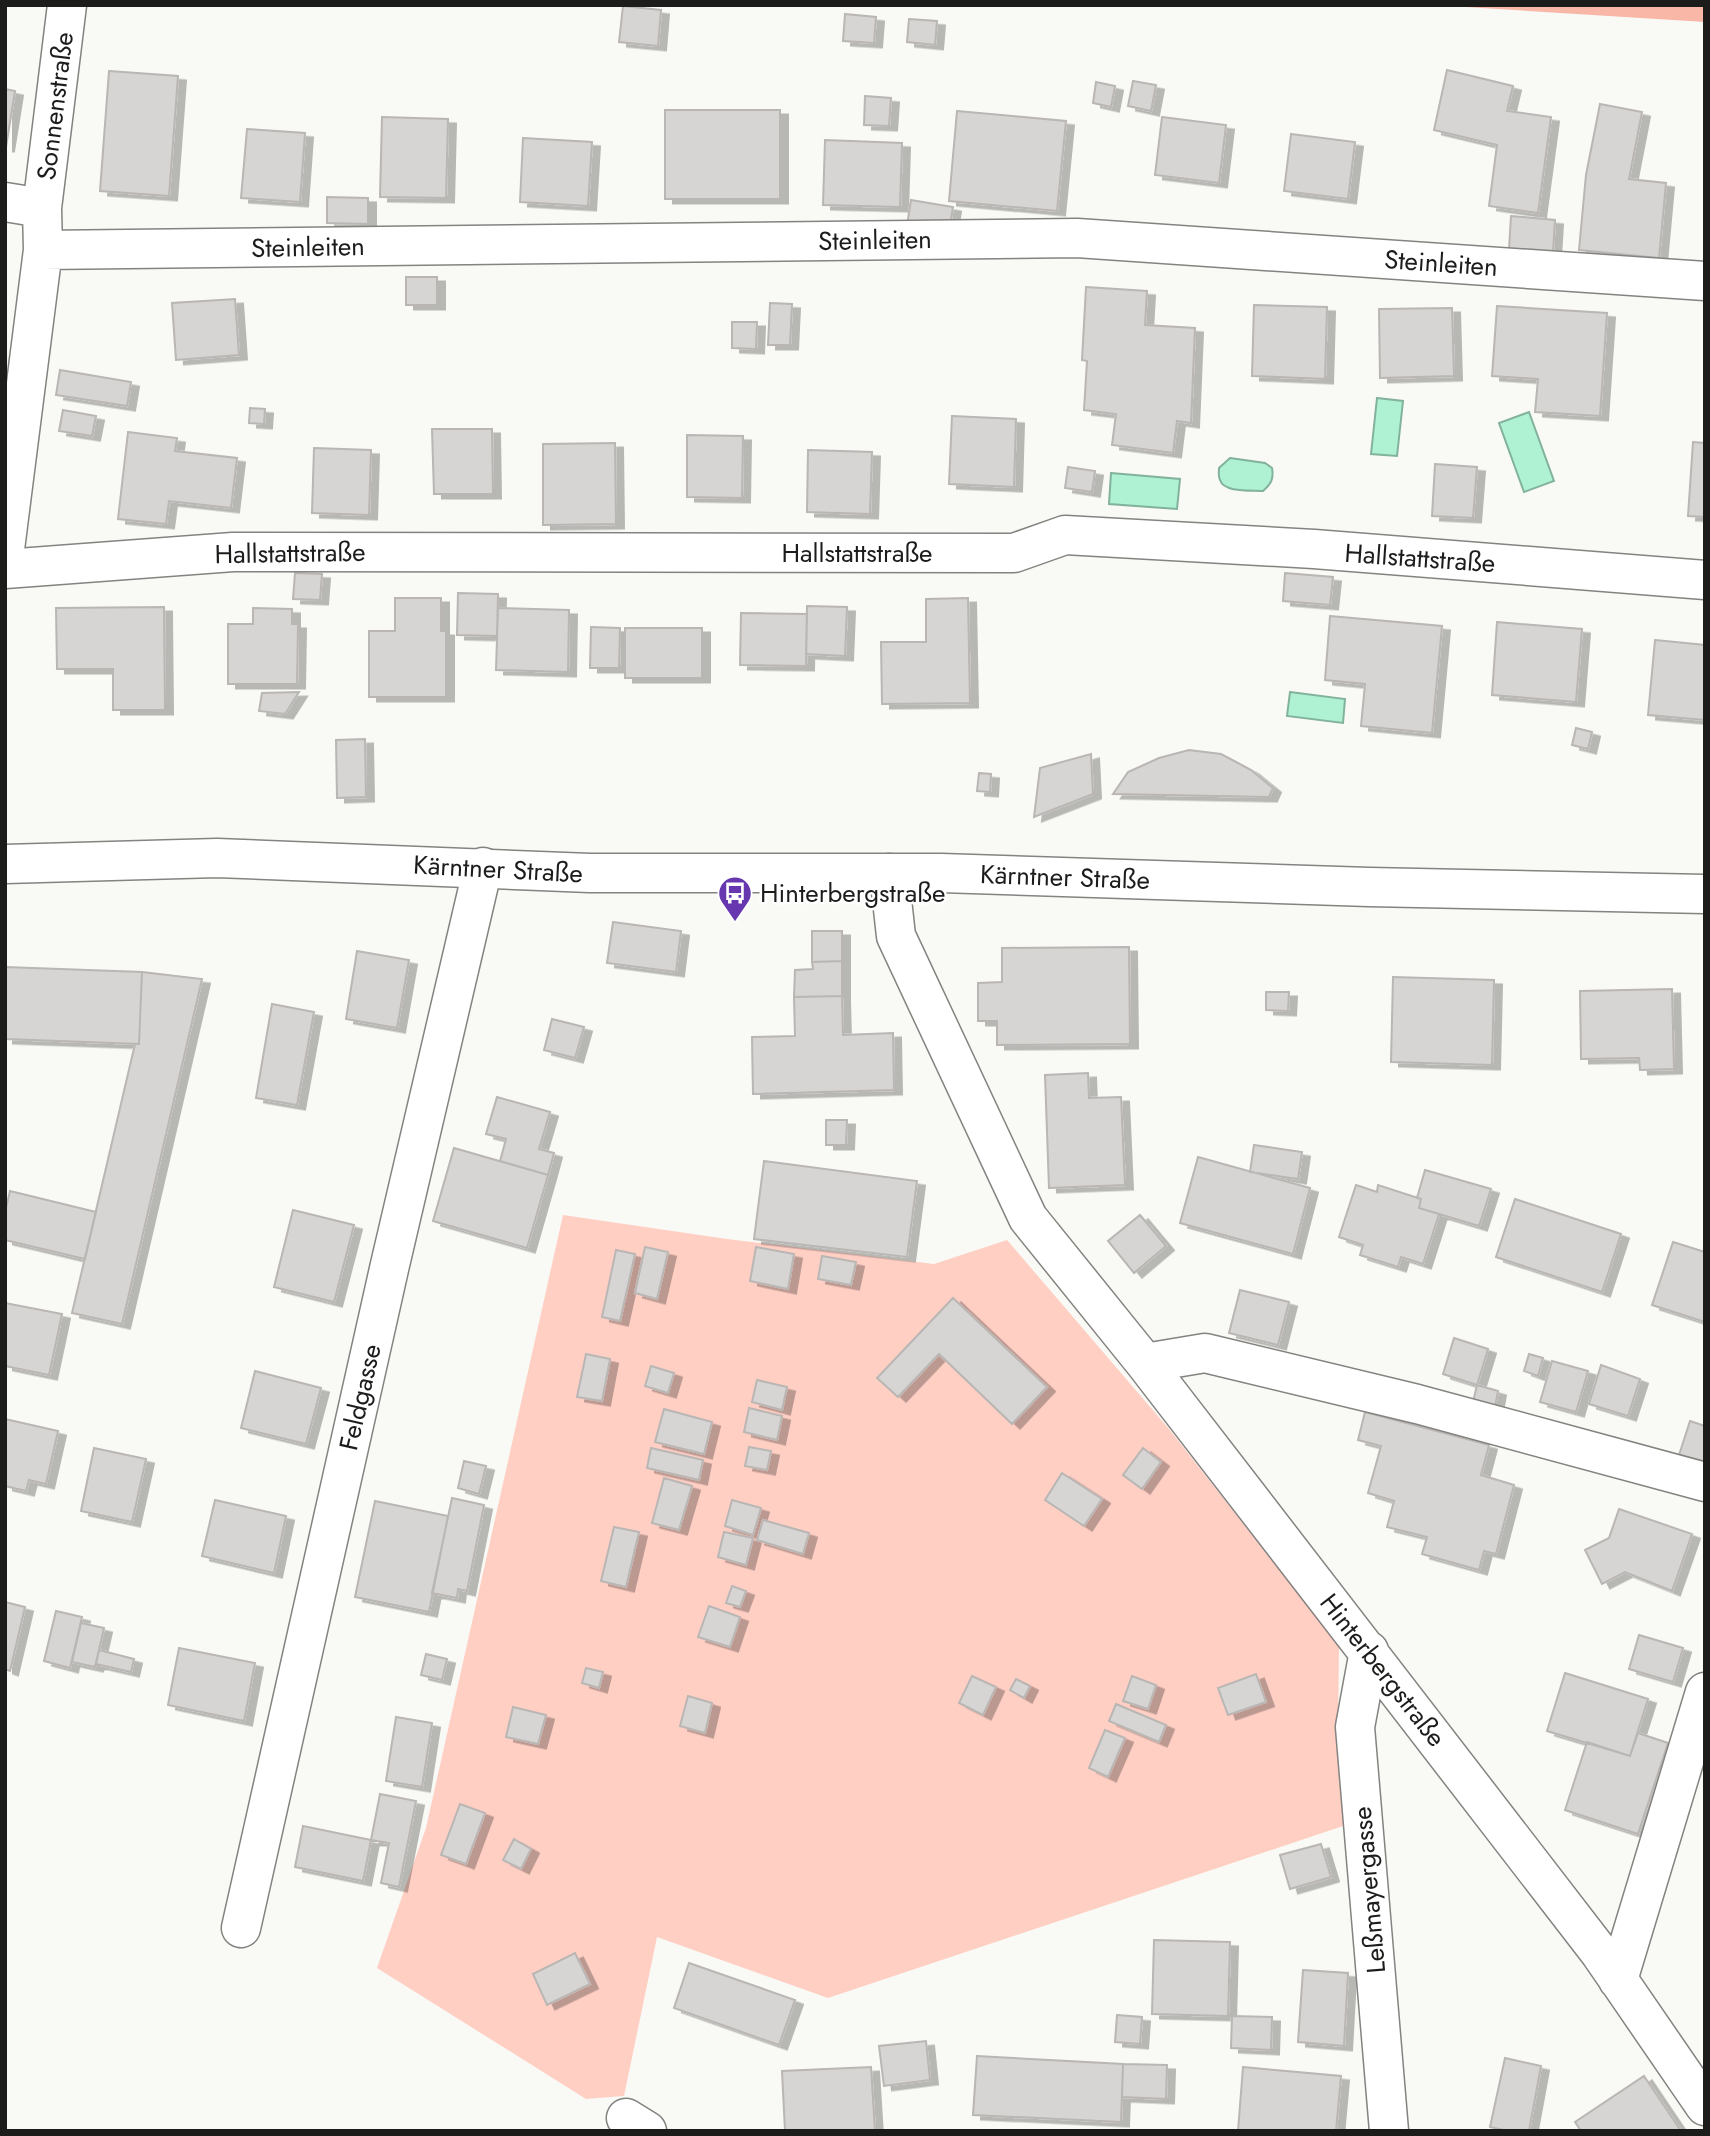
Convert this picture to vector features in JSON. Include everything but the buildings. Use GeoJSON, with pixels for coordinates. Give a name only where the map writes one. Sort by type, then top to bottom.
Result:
{"type":"FeatureCollection","features":[{"type":"Feature","properties":{"kind":"street","name":"Sonnenstraße"},"geometry":{"type":"LineString","coordinates":[[5,549],[43,250],[42,208],[68,5]]}},
{"type":"Feature","properties":{"kind":"street","name":"Sonnenstraße"},"geometry":{"type":"LineString","coordinates":[[5,202],[42,208]]}},
{"type":"Feature","properties":{"kind":"street","name":"Steinleiten"},"geometry":{"type":"LineString","coordinates":[[43,250],[1077,238],[1705,281]]}},
{"type":"Feature","properties":{"kind":"street","name":"Hallstattstraße"},"geometry":{"type":"LineString","coordinates":[[5,569],[233,552],[1014,554],[1065,535],[1314,549],[1705,580]]}},
{"type":"Feature","properties":{"kind":"street","name":"Kärntner Straße"},"geometry":{"type":"LineString","coordinates":[[5,864],[217,858],[590,873],[955,873],[1369,887],[1705,894]]}},
{"type":"Feature","properties":{"kind":"street","name":"Feldgasse"},"geometry":{"type":"LineString","coordinates":[[241,1928],[389,1269],[483,867]]}},
{"type":"Feature","properties":{"kind":"street","name":"Hinterbergstraße"},"geometry":{"type":"LineString","coordinates":[[889,873],[896,936],[1028,1218],[1145,1363],[1369,1651],[1618,1980],[1705,2106]]}},
{"type":"Feature","properties":{"kind":"street"},"geometry":{"type":"LineString","coordinates":[[1145,1363],[1205,1353],[1417,1404],[1705,1482]]}},
{"type":"Feature","properties":{"kind":"street","name":"Leßmayergasse"},"geometry":{"type":"LineString","coordinates":[[1369,1651],[1355,1727],[1389,2131]]}},
{"type":"Feature","properties":{"kind":"street"},"geometry":{"type":"LineString","coordinates":[[1618,1980],[1705,1692]]}},
{"type":"Feature","properties":{"kind":"shaded area"},"geometry":{"type":"Polygon","coordinates":[[[1434,5],[1705,5],[1705,22],[1434,5]]]}},
{"type":"Feature","properties":{"kind":"shaded area"},"geometry":{"type":"Polygon","coordinates":[[[1377,398],[1403,401],[1397,456],[1371,454],[1377,398]]]}},
{"type":"Feature","properties":{"kind":"shaded area"},"geometry":{"type":"Polygon","coordinates":[[[1529,412],[1554,481],[1524,492],[1499,423],[1529,412]]]}},
{"type":"Feature","properties":{"kind":"shaded area"},"geometry":{"type":"Polygon","coordinates":[[[1230,458],[1265,463],[1272,468],[1270,484],[1263,491],[1227,487],[1220,480],[1219,468],[1230,458]]]}},
{"type":"Feature","properties":{"kind":"shaded area"},"geometry":{"type":"Polygon","coordinates":[[[1111,473],[1180,479],[1177,509],[1109,504],[1111,473]]]}},
{"type":"Feature","properties":{"kind":"shaded area"},"geometry":{"type":"Polygon","coordinates":[[[1290,692],[1345,699],[1343,723],[1287,716],[1290,692]]]}},
{"type":"Feature","properties":{"kind":"shaded area"},"geometry":{"type":"Polygon","coordinates":[[[563,1215],[727,1239],[934,1264],[1007,1240],[1169,1429],[1339,1646],[1338,1730],[1352,1823],[828,1998],[657,1937],[624,2096],[586,2099],[377,1968],[426,1828],[563,1215]]]}},
{"type":"Feature","properties":{"kind":"place","name":"Hinterbergstraße"},"geometry":{"type":"Point","coordinates":[735,923]}}]}
